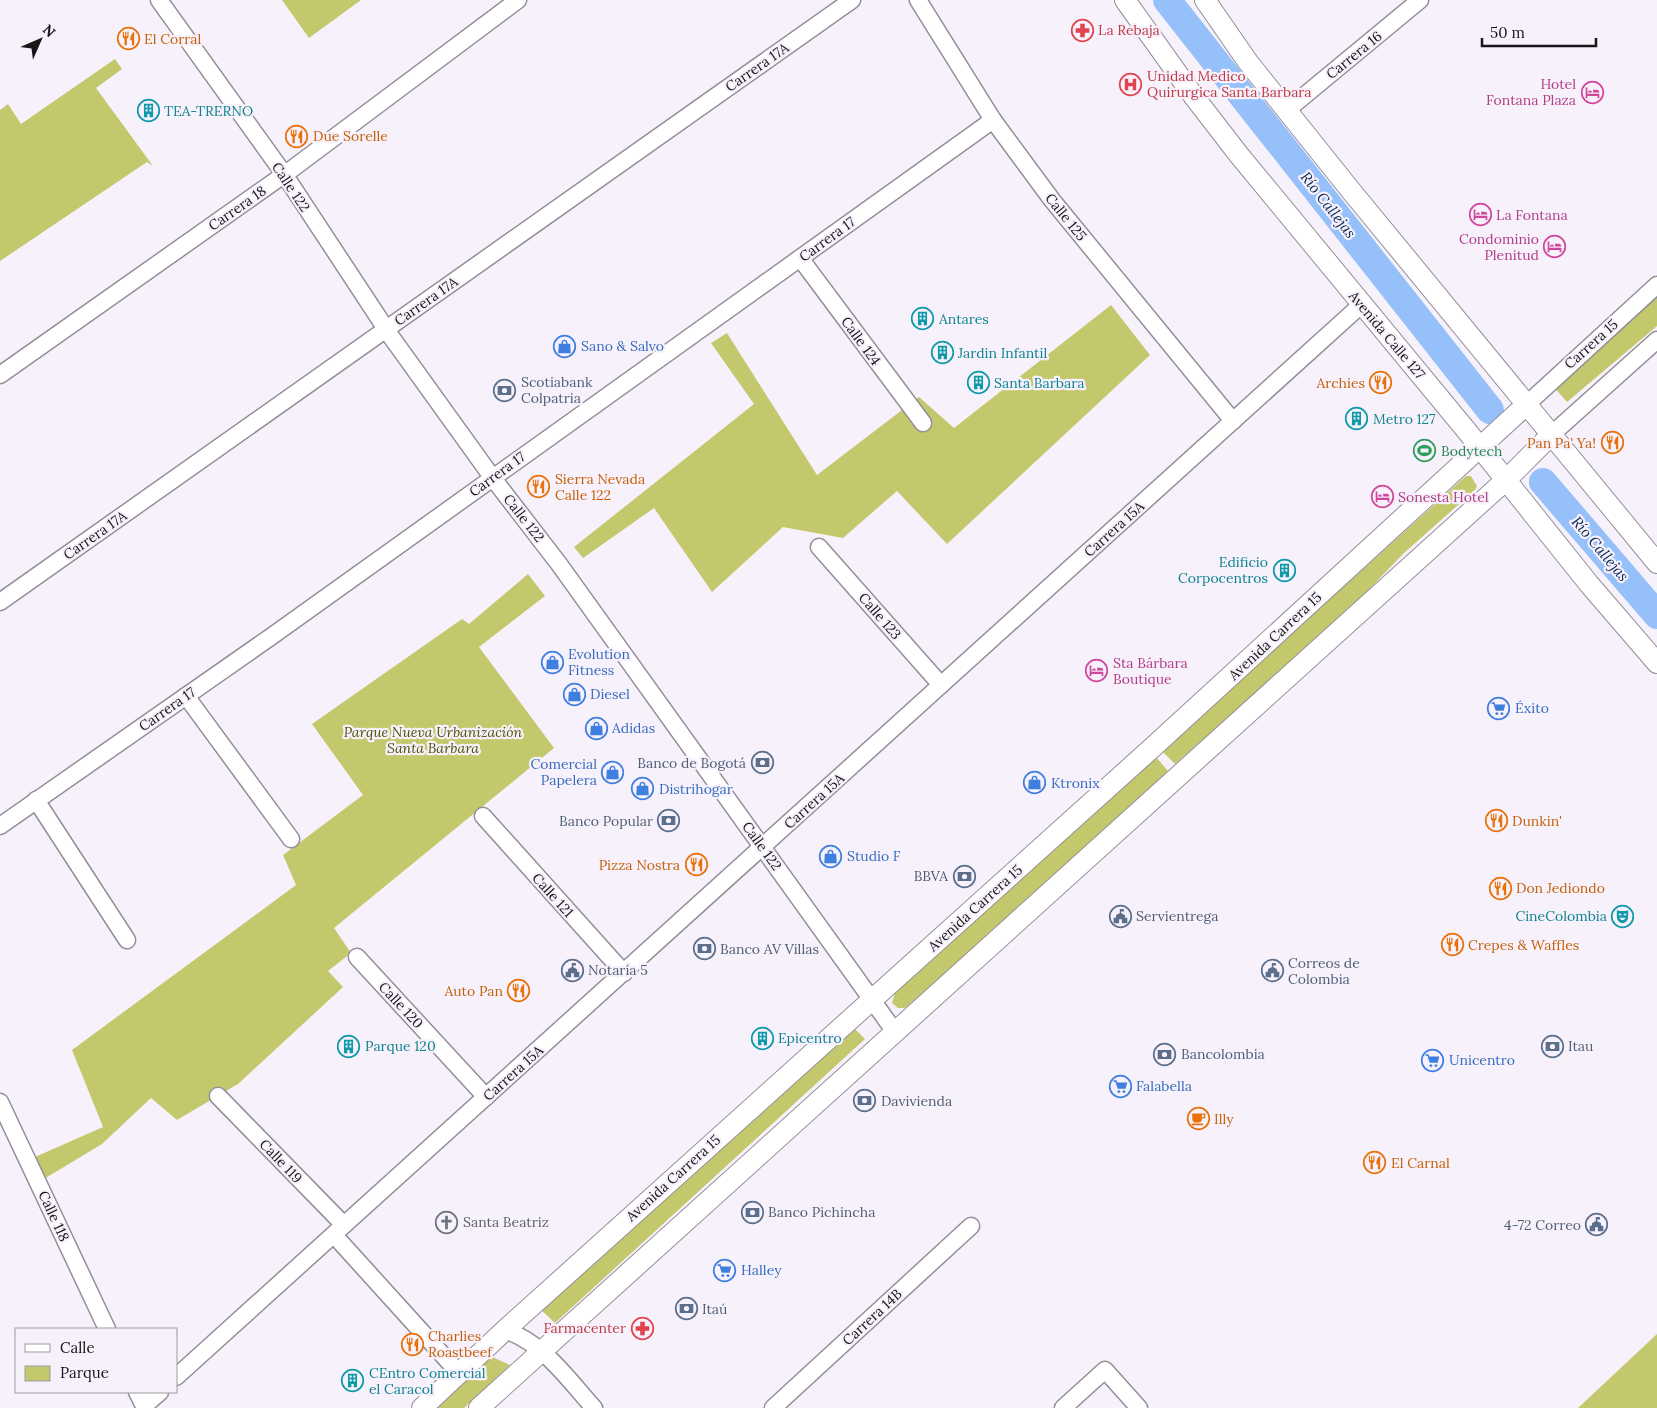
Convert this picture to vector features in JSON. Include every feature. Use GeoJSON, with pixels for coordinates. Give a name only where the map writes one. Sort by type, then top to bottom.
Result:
{"type":"FeatureCollection","features":[{"type":"Feature","properties":{"kind":"main road","name":"Avenida Calle 127"},"geometry":{"type":"LineString","coordinates":[[1125,0],[1206,113],[1589,584],[1657,662]]}},
{"type":"Feature","properties":{"kind":"main road"},"geometry":{"type":"LineString","coordinates":[[1205,0],[1248,62],[1526,405],[1657,563]]}},
{"type":"Feature","properties":{"kind":"main road","name":"Avenida Carrera 15"},"geometry":{"type":"LineString","coordinates":[[422,1408],[505,1330],[1160,742],[1526,405]]}},
{"type":"Feature","properties":{"kind":"main road"},"geometry":{"type":"LineString","coordinates":[[479,1408],[1506,480],[1551,435]]}},
{"type":"Feature","properties":{"kind":"street","name":"Calle 122"},"geometry":{"type":"LineString","coordinates":[[159,0],[284,174],[386,329],[492,477],[559,564],[895,1032]]}},
{"type":"Feature","properties":{"kind":"street","name":"Carrera 18"},"geometry":{"type":"LineString","coordinates":[[0,375],[284,174],[518,0]]}},
{"type":"Feature","properties":{"kind":"street","name":"Carrera 17A"},"geometry":{"type":"LineString","coordinates":[[0,602],[852,0]]}},
{"type":"Feature","properties":{"kind":"street","name":"Calle 125"},"geometry":{"type":"LineString","coordinates":[[918,0],[993,120],[1052,200],[1233,421]]}},
{"type":"Feature","properties":{"kind":"street","name":"Carrera 16"},"geometry":{"type":"LineString","coordinates":[[1287,110],[1420,0]]}},
{"type":"Feature","properties":{"kind":"street","name":"Carrera 17"},"geometry":{"type":"LineString","coordinates":[[0,826],[186,696],[993,120]]}},
{"type":"Feature","properties":{"kind":"street","name":"Calle 124"},"geometry":{"type":"LineString","coordinates":[[800,258],[923,423]]}},
{"type":"Feature","properties":{"kind":"street","name":"Carrera 15"},"geometry":{"type":"LineString","coordinates":[[1526,405],[1657,285]]}},
{"type":"Feature","properties":{"kind":"street","name":"Carrera 15A"},"geometry":{"type":"LineString","coordinates":[[178,1375],[1362,305]]}},
{"type":"Feature","properties":{"kind":"street"},"geometry":{"type":"LineString","coordinates":[[1551,435],[1657,340]]}},
{"type":"Feature","properties":{"kind":"street","name":"Calle 123"},"geometry":{"type":"LineString","coordinates":[[819,547],[941,686]]}},
{"type":"Feature","properties":{"kind":"street"},"geometry":{"type":"LineString","coordinates":[[186,696],[291,839]]}},
{"type":"Feature","properties":{"kind":"street"},"geometry":{"type":"LineString","coordinates":[[36,800],[127,940]]}},
{"type":"Feature","properties":{"kind":"street","name":"Calle 121"},"geometry":{"type":"LineString","coordinates":[[482,816],[624,973]]}},
{"type":"Feature","properties":{"kind":"street","name":"Calle 120"},"geometry":{"type":"LineString","coordinates":[[357,957],[486,1097]]}},
{"type":"Feature","properties":{"kind":"street","name":"Calle 119"},"geometry":{"type":"LineString","coordinates":[[218,1096],[339,1230],[459,1373]]}},
{"type":"Feature","properties":{"kind":"street","name":"Calle 118"},"geometry":{"type":"LineString","coordinates":[[0,1102],[107,1328]]}},
{"type":"Feature","properties":{"kind":"street","name":"Carrera 14B"},"geometry":{"type":"LineString","coordinates":[[774,1408],[971,1226]]}},
{"type":"Feature","properties":{"kind":"street"},"geometry":{"type":"LineString","coordinates":[[505,1330],[529,1340],[542,1350],[594,1408]]}},
{"type":"Feature","properties":{"kind":"street"},"geometry":{"type":"LineString","coordinates":[[1063,1408],[1105,1370],[1139,1408]]}},
{"type":"Feature","properties":{"kind":"street"},"geometry":{"type":"LineString","coordinates":[[142,1402],[158,1393]]}},
{"type":"Feature","properties":{"kind":"green space"},"geometry":{"type":"Polygon","coordinates":[[[282,0],[361,0],[309,38],[282,0]]]}},
{"type":"Feature","properties":{"kind":"green space"},"geometry":{"type":"Polygon","coordinates":[[[115,59],[122,69],[96,88],[153,166],[147,162],[0,261],[0,110],[8,104],[21,124],[115,59]]]}},
{"type":"Feature","properties":{"kind":"green space"},"geometry":{"type":"Polygon","coordinates":[[[1657,296],[1657,326],[1567,402],[1552,385],[1657,296]]]}},
{"type":"Feature","properties":{"kind":"green space"},"geometry":{"type":"Polygon","coordinates":[[[1111,305],[1150,355],[947,544],[897,491],[843,538],[783,527],[712,592],[654,508],[583,558],[574,547],[754,404],[711,343],[727,333],[817,475],[919,397],[954,428],[1111,305]]]}},
{"type":"Feature","properties":{"kind":"green space"},"geometry":{"type":"Polygon","coordinates":[[[1466,476],[1471,476],[1477,486],[1475,490],[1404,553],[1353,606],[1175,764],[1162,751],[1466,476]]]}},
{"type":"Feature","properties":{"kind":"green space","name":"Parque Nueva Urbanización Santa Barbara"},"geometry":{"type":"Polygon","coordinates":[[[528,574],[545,596],[479,647],[554,748],[334,928],[351,953],[328,971],[343,987],[238,1084],[177,1120],[151,1098],[102,1144],[44,1179],[35,1157],[103,1127],[72,1050],[296,885],[283,855],[363,795],[312,724],[462,619],[469,624],[528,574]]]}},
{"type":"Feature","properties":{"kind":"green space"},"geometry":{"type":"Polygon","coordinates":[[[1156,757],[1168,771],[963,958],[905,1008],[898,1008],[892,1003],[895,993],[1156,757]]]}},
{"type":"Feature","properties":{"kind":"green space"},"geometry":{"type":"Polygon","coordinates":[[[855,1029],[865,1039],[555,1323],[539,1308],[855,1029]]]}},
{"type":"Feature","properties":{"kind":"green space"},"geometry":{"type":"Polygon","coordinates":[[[1657,1334],[1657,1408],[1578,1408],[1657,1334]]]}},
{"type":"Feature","properties":{"kind":"green space"},"geometry":{"type":"Polygon","coordinates":[[[488,1355],[510,1365],[464,1408],[434,1408],[488,1355]]]}},
{"type":"Feature","properties":{"kind":"waterway","name":"Río Callejas"},"geometry":{"type":"LineString","coordinates":[[1167,0],[1490,410]]}},
{"type":"Feature","properties":{"kind":"waterway","name":"Río Callejas"},"geometry":{"type":"LineString","coordinates":[[1543,482],[1657,615]]}},
{"type":"Feature","properties":{"kind":"place","name":"La Rebaja"},"geometry":{"type":"Point","coordinates":[1082,30]}},
{"type":"Feature","properties":{"kind":"place","name":"El Corral"},"geometry":{"type":"Point","coordinates":[128,39]}},
{"type":"Feature","properties":{"kind":"place","name":"Unidad Medico Quirurgica Santa Barbara"},"geometry":{"type":"Point","coordinates":[1131,84]}},
{"type":"Feature","properties":{"kind":"place","name":"Hotel Fontana Plaza"},"geometry":{"type":"Point","coordinates":[1592,92]}},
{"type":"Feature","properties":{"kind":"place","name":"TEA-TRERNO"},"geometry":{"type":"Point","coordinates":[148,111]}},
{"type":"Feature","properties":{"kind":"place","name":"Due Sorelle"},"geometry":{"type":"Point","coordinates":[297,136]}},
{"type":"Feature","properties":{"kind":"place","name":"La Fontana"},"geometry":{"type":"Point","coordinates":[1480,215]}},
{"type":"Feature","properties":{"kind":"place","name":"Condominio Plenitud"},"geometry":{"type":"Point","coordinates":[1555,247]}},
{"type":"Feature","properties":{"kind":"place","name":"Antares"},"geometry":{"type":"Point","coordinates":[923,319]}},
{"type":"Feature","properties":{"kind":"place","name":"Sano & Salvo"},"geometry":{"type":"Point","coordinates":[565,346]}},
{"type":"Feature","properties":{"kind":"place","name":"Jardin Infantil"},"geometry":{"type":"Point","coordinates":[942,353]}},
{"type":"Feature","properties":{"kind":"place","name":"Santa Barbara"},"geometry":{"type":"Point","coordinates":[978,383]}},
{"type":"Feature","properties":{"kind":"place","name":"Archies"},"geometry":{"type":"Point","coordinates":[1381,383]}},
{"type":"Feature","properties":{"kind":"place","name":"Scotiabank Colpatria"},"geometry":{"type":"Point","coordinates":[505,390]}},
{"type":"Feature","properties":{"kind":"place","name":"Metro 127"},"geometry":{"type":"Point","coordinates":[1357,419]}},
{"type":"Feature","properties":{"kind":"place","name":"Pan Pa' Ya!"},"geometry":{"type":"Point","coordinates":[1612,443]}},
{"type":"Feature","properties":{"kind":"place","name":"Bodytech"},"geometry":{"type":"Point","coordinates":[1425,451]}},
{"type":"Feature","properties":{"kind":"place","name":"Sierra Nevada Calle 122"},"geometry":{"type":"Point","coordinates":[539,487]}},
{"type":"Feature","properties":{"kind":"place","name":"Sonesta Hotel"},"geometry":{"type":"Point","coordinates":[1382,497]}},
{"type":"Feature","properties":{"kind":"place","name":"Edificio Corpocentros"},"geometry":{"type":"Point","coordinates":[1284,570]}},
{"type":"Feature","properties":{"kind":"place","name":"Evolution Fitness"},"geometry":{"type":"Point","coordinates":[552,662]}},
{"type":"Feature","properties":{"kind":"place","name":"Sta Bárbara Boutique"},"geometry":{"type":"Point","coordinates":[1097,671]}},
{"type":"Feature","properties":{"kind":"place","name":"Diesel"},"geometry":{"type":"Point","coordinates":[574,694]}},
{"type":"Feature","properties":{"kind":"place","name":"Éxito"},"geometry":{"type":"Point","coordinates":[1499,708]}},
{"type":"Feature","properties":{"kind":"place","name":"Adidas"},"geometry":{"type":"Point","coordinates":[596,728]}},
{"type":"Feature","properties":{"kind":"place","name":"Banco de Bogotá"},"geometry":{"type":"Point","coordinates":[762,763]}},
{"type":"Feature","properties":{"kind":"place","name":"Comercial Papelera"},"geometry":{"type":"Point","coordinates":[613,772]}},
{"type":"Feature","properties":{"kind":"place","name":"Ktronix"},"geometry":{"type":"Point","coordinates":[1035,783]}},
{"type":"Feature","properties":{"kind":"place","name":"Distrihogar"},"geometry":{"type":"Point","coordinates":[643,789]}},
{"type":"Feature","properties":{"kind":"place","name":"Banco Popular"},"geometry":{"type":"Point","coordinates":[669,821]}},
{"type":"Feature","properties":{"kind":"place","name":"Dunkin'"},"geometry":{"type":"Point","coordinates":[1496,821]}},
{"type":"Feature","properties":{"kind":"place","name":"Studio F"},"geometry":{"type":"Point","coordinates":[831,856]}},
{"type":"Feature","properties":{"kind":"place","name":"Pizza Nostra"},"geometry":{"type":"Point","coordinates":[696,865]}},
{"type":"Feature","properties":{"kind":"place","name":"BBVA"},"geometry":{"type":"Point","coordinates":[964,876]}},
{"type":"Feature","properties":{"kind":"place","name":"Don Jediondo"},"geometry":{"type":"Point","coordinates":[1500,888]}},
{"type":"Feature","properties":{"kind":"place","name":"Servientrega"},"geometry":{"type":"Point","coordinates":[1120,916]}},
{"type":"Feature","properties":{"kind":"place","name":"CineColombia"},"geometry":{"type":"Point","coordinates":[1623,916]}},
{"type":"Feature","properties":{"kind":"place","name":"Crepes & Waffles"},"geometry":{"type":"Point","coordinates":[1452,945]}},
{"type":"Feature","properties":{"kind":"place","name":"Banco AV Villas"},"geometry":{"type":"Point","coordinates":[704,949]}},
{"type":"Feature","properties":{"kind":"place","name":"Notaría 5"},"geometry":{"type":"Point","coordinates":[572,970]}},
{"type":"Feature","properties":{"kind":"place","name":"Correos de Colombia"},"geometry":{"type":"Point","coordinates":[1272,971]}},
{"type":"Feature","properties":{"kind":"place","name":"Auto Pan"},"geometry":{"type":"Point","coordinates":[519,991]}},
{"type":"Feature","properties":{"kind":"place","name":"Epicentro"},"geometry":{"type":"Point","coordinates":[762,1038]}},
{"type":"Feature","properties":{"kind":"place","name":"Parque 120"},"geometry":{"type":"Point","coordinates":[349,1046]}},
{"type":"Feature","properties":{"kind":"place","name":"Itau"},"geometry":{"type":"Point","coordinates":[1552,1046]}},
{"type":"Feature","properties":{"kind":"place","name":"Bancolombia"},"geometry":{"type":"Point","coordinates":[1165,1054]}},
{"type":"Feature","properties":{"kind":"place","name":"Unicentro"},"geometry":{"type":"Point","coordinates":[1433,1060]}},
{"type":"Feature","properties":{"kind":"place","name":"Falabella"},"geometry":{"type":"Point","coordinates":[1120,1086]}},
{"type":"Feature","properties":{"kind":"place","name":"Davivienda"},"geometry":{"type":"Point","coordinates":[865,1101]}},
{"type":"Feature","properties":{"kind":"place","name":"Illy"},"geometry":{"type":"Point","coordinates":[1198,1119]}},
{"type":"Feature","properties":{"kind":"place","name":"El Carnal"},"geometry":{"type":"Point","coordinates":[1375,1163]}},
{"type":"Feature","properties":{"kind":"place","name":"Banco Pichincha"},"geometry":{"type":"Point","coordinates":[752,1212]}},
{"type":"Feature","properties":{"kind":"place","name":"Santa Beatriz"},"geometry":{"type":"Point","coordinates":[447,1222]}},
{"type":"Feature","properties":{"kind":"place","name":"4-72 Correo"},"geometry":{"type":"Point","coordinates":[1597,1225]}},
{"type":"Feature","properties":{"kind":"place","name":"Halley"},"geometry":{"type":"Point","coordinates":[725,1270]}},
{"type":"Feature","properties":{"kind":"place","name":"Itaú"},"geometry":{"type":"Point","coordinates":[686,1309]}},
{"type":"Feature","properties":{"kind":"place","name":"Farmacenter"},"geometry":{"type":"Point","coordinates":[642,1328]}},
{"type":"Feature","properties":{"kind":"place","name":"Charlies Roastbeef"},"geometry":{"type":"Point","coordinates":[412,1344]}},
{"type":"Feature","properties":{"kind":"place","name":"CEntro Comercial el Caracol"},"geometry":{"type":"Point","coordinates":[353,1381]}}]}
